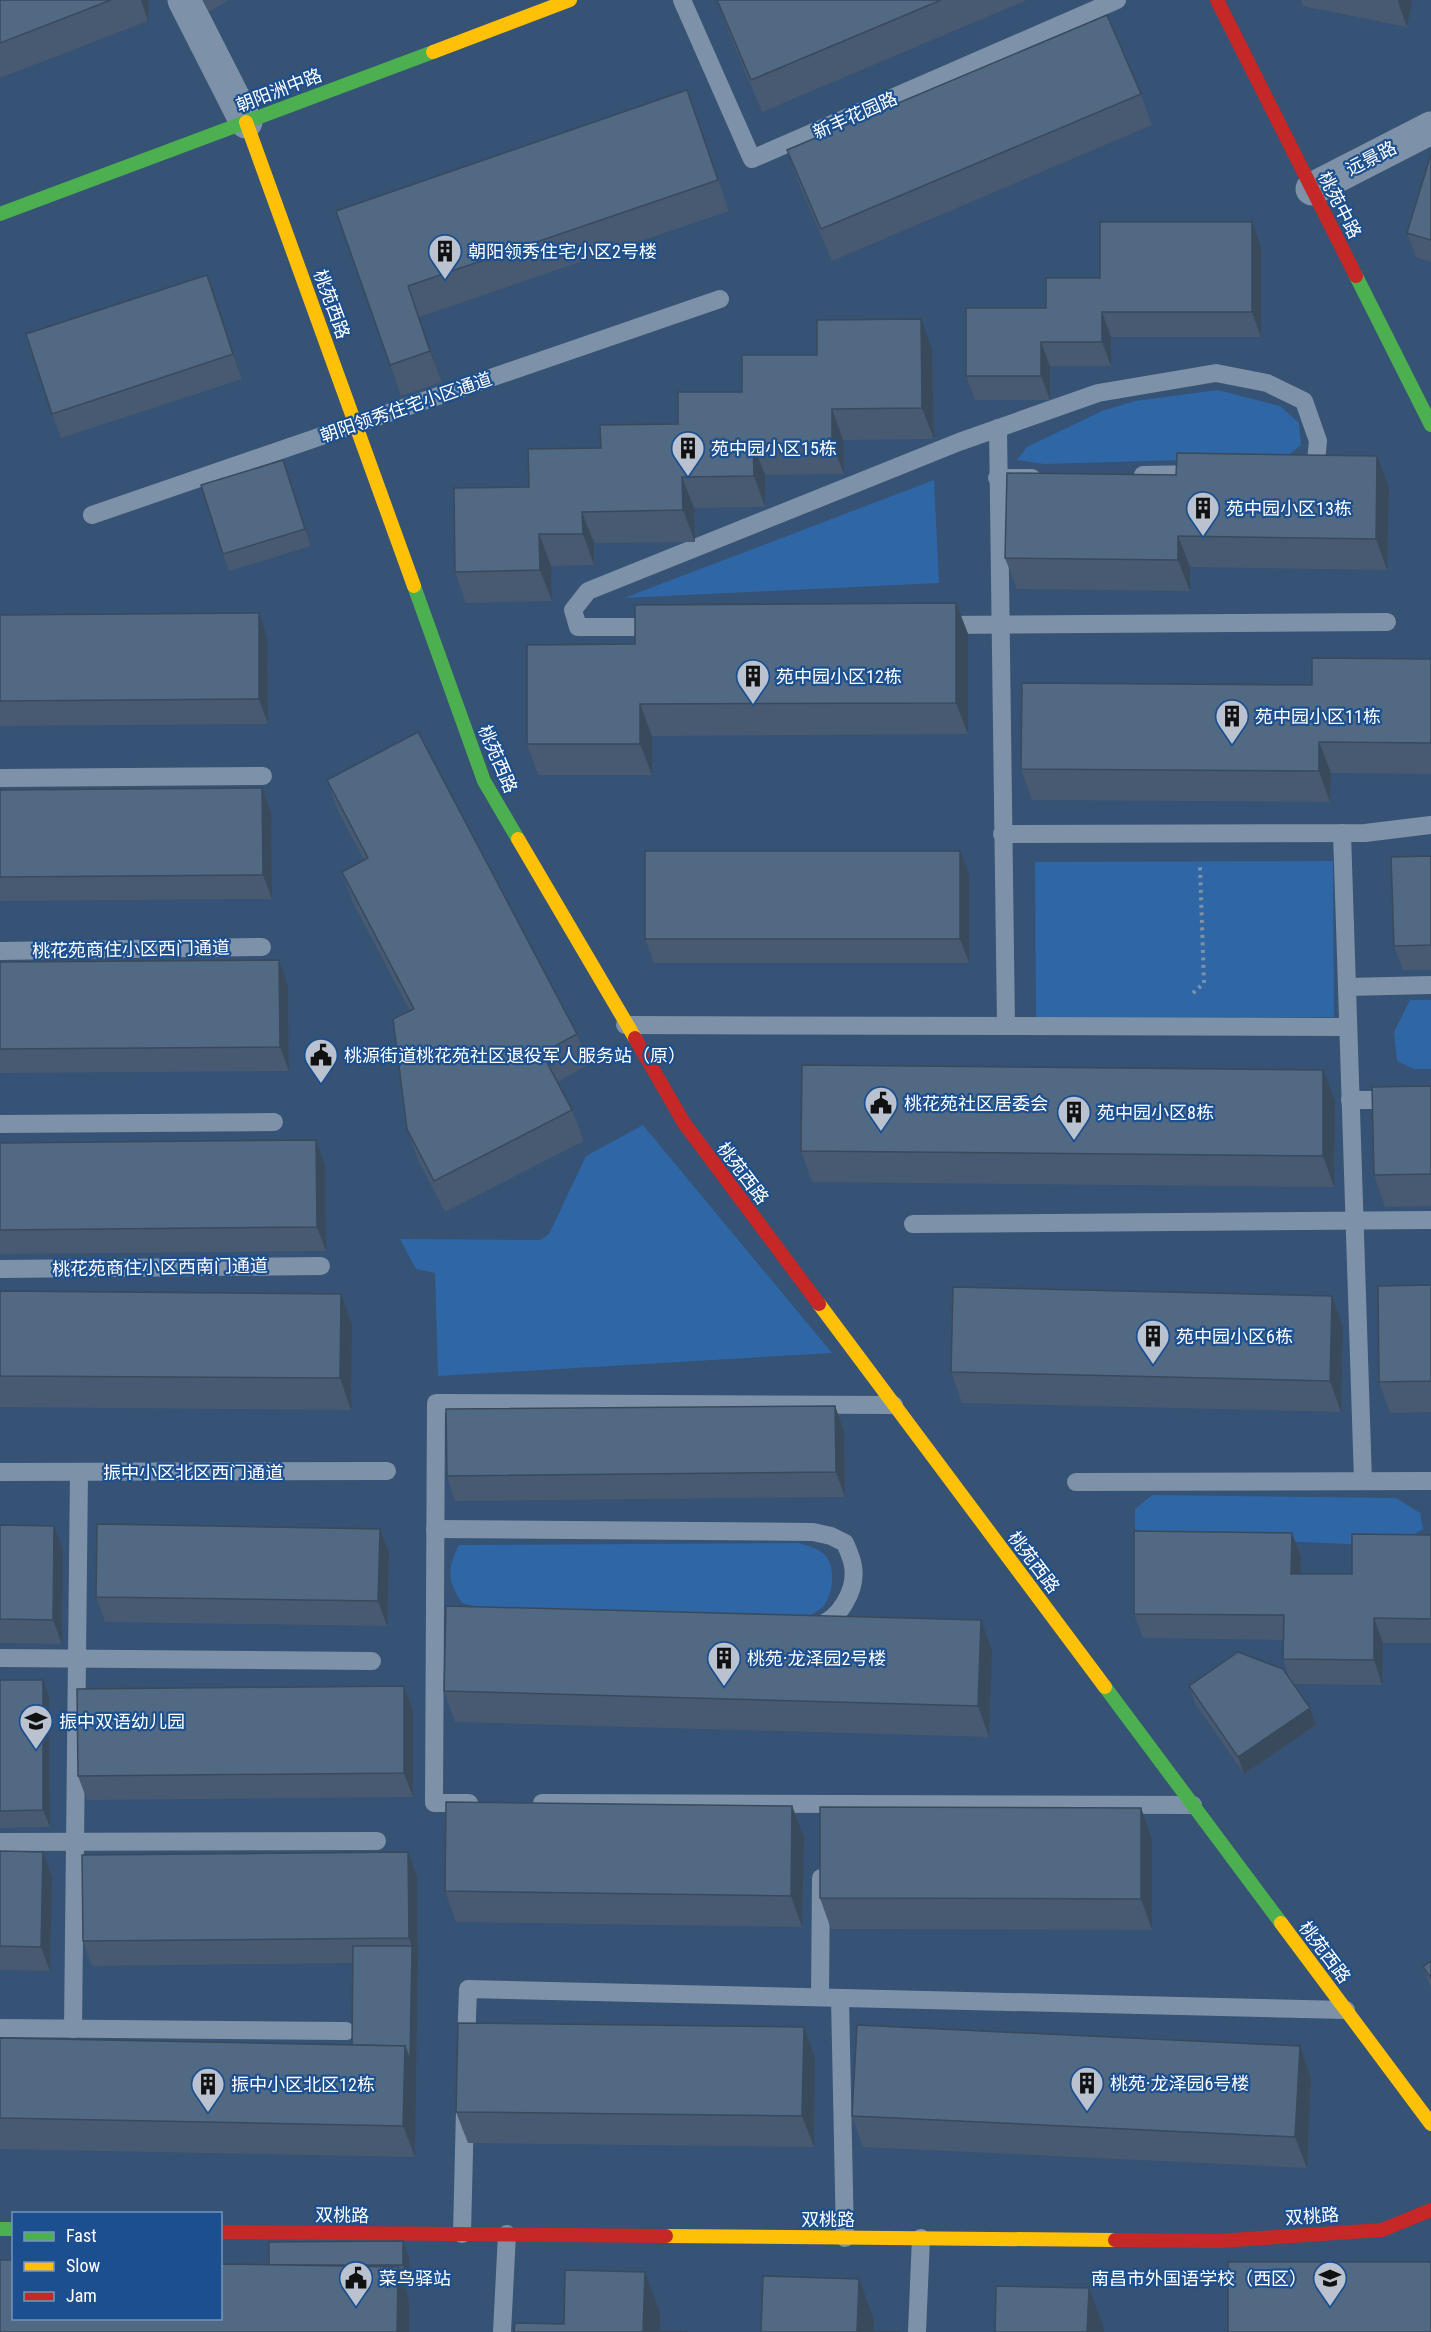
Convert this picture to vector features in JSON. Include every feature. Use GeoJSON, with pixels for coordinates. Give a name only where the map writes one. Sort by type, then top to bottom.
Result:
{"type":"FeatureCollection","features":[{"type":"Feature","properties":{"kind":"street"},"geometry":{"type":"LineString","coordinates":[[184,0],[246,122]]}},
{"type":"Feature","properties":{"kind":"street","name":"朝阳洲中路"},"geometry":{"type":"LineString","coordinates":[[0,214],[246,122],[500,22],[570,0]]}},
{"type":"Feature","properties":{"kind":"street","name":"桃苑中路"},"geometry":{"type":"LineString","coordinates":[[1217,0],[1431,425]]}},
{"type":"Feature","properties":{"kind":"street","name":"桃苑西路"},"geometry":{"type":"LineString","coordinates":[[246,122],[484,781],[625,1025],[684,1123],[1431,2124]]}},
{"type":"Feature","properties":{"kind":"street","name":"远景路"},"geometry":{"type":"LineString","coordinates":[[1312,189],[1431,128]]}},
{"type":"Feature","properties":{"kind":"street","name":"双桃路"},"geometry":{"type":"LineString","coordinates":[[222,2232],[1226,2240],[1382,2230],[1431,2210]]}},
{"type":"Feature","properties":{"kind":"lane","name":"新丰花园路"},"geometry":{"type":"LineString","coordinates":[[682,0],[752,159],[1117,0]]}},
{"type":"Feature","properties":{"kind":"lane","name":"朝阳领秀住宅小区通道"},"geometry":{"type":"LineString","coordinates":[[92,515],[720,299]]}},
{"type":"Feature","properties":{"kind":"lane"},"geometry":{"type":"LineString","coordinates":[[672,627],[578,627],[573,610],[588,591],[998,428],[1098,393],[1216,373],[1267,383],[1304,401],[1318,441],[1316,461],[1296,472],[1284,472]]}},
{"type":"Feature","properties":{"kind":"lane"},"geometry":{"type":"LineString","coordinates":[[998,428],[1006,1026]]}},
{"type":"Feature","properties":{"kind":"lane"},"geometry":{"type":"LineString","coordinates":[[1128,476],[1212,474]]}},
{"type":"Feature","properties":{"kind":"lane"},"geometry":{"type":"LineString","coordinates":[[997,478],[1045,477]]}},
{"type":"Feature","properties":{"kind":"lane"},"geometry":{"type":"LineString","coordinates":[[917,625],[1387,622]]}},
{"type":"Feature","properties":{"kind":"lane"},"geometry":{"type":"LineString","coordinates":[[0,778],[263,776]]}},
{"type":"Feature","properties":{"kind":"lane"},"geometry":{"type":"LineString","coordinates":[[1002,834],[1365,833],[1431,825]]}},
{"type":"Feature","properties":{"kind":"lane"},"geometry":{"type":"LineString","coordinates":[[1342,833],[1363,1482]]}},
{"type":"Feature","properties":{"kind":"lane","name":"桃花苑商住小区西门通道"},"geometry":{"type":"LineString","coordinates":[[0,951],[262,947]]}},
{"type":"Feature","properties":{"kind":"lane"},"geometry":{"type":"LineString","coordinates":[[1347,987],[1431,985]]}},
{"type":"Feature","properties":{"kind":"lane"},"geometry":{"type":"LineString","coordinates":[[625,1025],[1348,1027]]}},
{"type":"Feature","properties":{"kind":"lane"},"geometry":{"type":"LineString","coordinates":[[1350,1100],[1431,1100]]}},
{"type":"Feature","properties":{"kind":"lane"},"geometry":{"type":"LineString","coordinates":[[0,1124],[274,1122]]}},
{"type":"Feature","properties":{"kind":"lane"},"geometry":{"type":"LineString","coordinates":[[913,1224],[1431,1220]]}},
{"type":"Feature","properties":{"kind":"lane","name":"桃花苑商住小区西南门通道"},"geometry":{"type":"LineString","coordinates":[[0,1269],[321,1266]]}},
{"type":"Feature","properties":{"kind":"lane"},"geometry":{"type":"LineString","coordinates":[[481,1803],[434,1803],[441,1620],[435,1529],[436,1404],[894,1405]]}},
{"type":"Feature","properties":{"kind":"lane","name":"振中小区北区西门通道"},"geometry":{"type":"LineString","coordinates":[[0,1472],[387,1472]]}},
{"type":"Feature","properties":{"kind":"lane"},"geometry":{"type":"LineString","coordinates":[[73,2029],[79,1472]]}},
{"type":"Feature","properties":{"kind":"lane"},"geometry":{"type":"LineString","coordinates":[[1076,1482],[1431,1481]]}},
{"type":"Feature","properties":{"kind":"lane"},"geometry":{"type":"LineString","coordinates":[[435,1529],[813,1532],[831,1536],[845,1543],[853,1566],[852,1587],[843,1606],[828,1624],[810,1628],[799,1627]]}},
{"type":"Feature","properties":{"kind":"lane"},"geometry":{"type":"LineString","coordinates":[[0,1658],[372,1661]]}},
{"type":"Feature","properties":{"kind":"lane"},"geometry":{"type":"LineString","coordinates":[[528,1803],[1193,1805]]}},
{"type":"Feature","properties":{"kind":"lane"},"geometry":{"type":"LineString","coordinates":[[822,1804],[822,1827]]}},
{"type":"Feature","properties":{"kind":"lane"},"geometry":{"type":"LineString","coordinates":[[0,1842],[377,1841]]}},
{"type":"Feature","properties":{"kind":"lane"},"geometry":{"type":"LineString","coordinates":[[820,1997],[821,1861]]}},
{"type":"Feature","properties":{"kind":"lane"},"geometry":{"type":"LineString","coordinates":[[466,2059],[468,1989],[1346,2010]]}},
{"type":"Feature","properties":{"kind":"lane"},"geometry":{"type":"LineString","coordinates":[[840,1998],[845,2238]]}},
{"type":"Feature","properties":{"kind":"lane"},"geometry":{"type":"LineString","coordinates":[[0,2028],[346,2031]]}},
{"type":"Feature","properties":{"kind":"lane"},"geometry":{"type":"LineString","coordinates":[[462,2234],[465,2094]]}},
{"type":"Feature","properties":{"kind":"lane"},"geometry":{"type":"LineString","coordinates":[[502,2332],[507,2234]]}},
{"type":"Feature","properties":{"kind":"lane"},"geometry":{"type":"LineString","coordinates":[[917,2332],[921,2238]]}},
{"type":"Feature","properties":{"kind":"path"},"geometry":{"type":"LineString","coordinates":[[1155,1026],[1204,983],[1198,834]]}},
{"type":"Feature","properties":{"kind":"shaded area"},"geometry":{"type":"Polygon","coordinates":[[[1218,390],[1280,406],[1299,423],[1301,445],[1286,457],[1044,464],[1017,460],[1027,447],[1102,411],[1135,401],[1218,390]]]}},
{"type":"Feature","properties":{"kind":"shaded area"},"geometry":{"type":"Polygon","coordinates":[[[934,480],[939,583],[624,598],[934,480]]]}},
{"type":"Feature","properties":{"kind":"shaded area"},"geometry":{"type":"Polygon","coordinates":[[[1333,861],[1334,1017],[1036,1018],[1035,862],[1333,861]]]}},
{"type":"Feature","properties":{"kind":"shaded area"},"geometry":{"type":"Polygon","coordinates":[[[1410,1000],[1431,1000],[1431,1069],[1414,1069],[1397,1061],[1394,1032],[1410,1000]]]}},
{"type":"Feature","properties":{"kind":"shaded area"},"geometry":{"type":"Polygon","coordinates":[[[643,1125],[832,1353],[438,1376],[435,1273],[416,1269],[400,1239],[540,1240],[549,1234],[586,1156],[643,1125]]]}},
{"type":"Feature","properties":{"kind":"shaded area"},"geometry":{"type":"Polygon","coordinates":[[[1152,1495],[1396,1498],[1420,1513],[1423,1529],[1395,1546],[1152,1536],[1135,1529],[1135,1509],[1152,1495]]]}},
{"type":"Feature","properties":{"kind":"shaded area"},"geometry":{"type":"Polygon","coordinates":[[[799,1543],[825,1555],[832,1573],[830,1593],[825,1604],[806,1618],[478,1607],[462,1603],[450,1574],[452,1561],[459,1545],[799,1543]]]}},
{"type":"Feature","properties":{"kind":"building"},"geometry":{"type":"Polygon","coordinates":[[[0,0],[111,0],[0,43],[0,0]]]}},
{"type":"Feature","properties":{"kind":"building"},"geometry":{"type":"Polygon","coordinates":[[[717,0],[941,0],[751,80],[717,0]]]}},
{"type":"Feature","properties":{"kind":"building"},"geometry":{"type":"Polygon","coordinates":[[[1107,15],[1141,94],[821,229],[787,150],[1107,15]]]}},
{"type":"Feature","properties":{"kind":"building","name":"朝阳领秀住宅小区2号楼"},"geometry":{"type":"Polygon","coordinates":[[[687,90],[718,180],[408,286],[430,351],[390,365],[336,211],[687,90]]]}},
{"type":"Feature","properties":{"kind":"building"},"geometry":{"type":"Polygon","coordinates":[[[1431,154],[1431,240],[1407,233],[1431,154]]]}},
{"type":"Feature","properties":{"kind":"building"},"geometry":{"type":"Polygon","coordinates":[[[1100,222],[1252,222],[1252,312],[1102,312],[1102,342],[1041,342],[1041,376],[966,376],[966,308],[1046,308],[1046,278],[1100,278],[1100,222]]]}},
{"type":"Feature","properties":{"kind":"building"},"geometry":{"type":"Polygon","coordinates":[[[207,275],[233,354],[52,414],[26,334],[207,275]]]}},
{"type":"Feature","properties":{"kind":"building"},"geometry":{"type":"Polygon","coordinates":[[[921,319],[922,408],[832,409],[832,443],[753,444],[754,476],[682,477],[683,510],[582,512],[583,534],[539,534],[540,570],[455,572],[454,488],[529,487],[528,449],[601,448],[600,425],[678,424],[678,392],[742,392],[742,355],[817,355],[817,320],[921,319]]]}},
{"type":"Feature","properties":{"kind":"building"},"geometry":{"type":"Polygon","coordinates":[[[1177,453],[1377,456],[1376,539],[1178,536],[1178,560],[1005,558],[1007,473],[1176,475],[1177,453]]]}},
{"type":"Feature","properties":{"kind":"building"},"geometry":{"type":"Polygon","coordinates":[[[283,460],[305,529],[223,554],[201,485],[283,460]]]}},
{"type":"Feature","properties":{"kind":"building","name":"苑中园小区12栋"},"geometry":{"type":"Polygon","coordinates":[[[956,603],[956,703],[640,704],[640,744],[527,744],[527,645],[635,644],[635,605],[956,603]]]}},
{"type":"Feature","properties":{"kind":"building"},"geometry":{"type":"Polygon","coordinates":[[[259,613],[259,699],[0,701],[0,615],[259,613]]]}},
{"type":"Feature","properties":{"kind":"building","name":"苑中园小区11栋"},"geometry":{"type":"Polygon","coordinates":[[[1312,658],[1431,659],[1431,743],[1319,742],[1319,771],[1021,769],[1022,683],[1312,685],[1312,658]]]}},
{"type":"Feature","properties":{"kind":"building"},"geometry":{"type":"Polygon","coordinates":[[[418,732],[577,1034],[542,1053],[572,1110],[434,1181],[407,1129],[393,1019],[414,1009],[342,872],[368,858],[327,780],[418,732]]]}},
{"type":"Feature","properties":{"kind":"building"},"geometry":{"type":"Polygon","coordinates":[[[262,788],[263,875],[0,877],[0,790],[262,788]]]}},
{"type":"Feature","properties":{"kind":"building"},"geometry":{"type":"Polygon","coordinates":[[[645,851],[960,851],[960,939],[645,939],[645,851]]]}},
{"type":"Feature","properties":{"kind":"building"},"geometry":{"type":"Polygon","coordinates":[[[1431,856],[1431,945],[1394,946],[1391,857],[1431,856]]]}},
{"type":"Feature","properties":{"kind":"building"},"geometry":{"type":"Polygon","coordinates":[[[279,960],[280,1047],[0,1049],[0,962],[279,960]]]}},
{"type":"Feature","properties":{"kind":"building","name":"苑中园小区8栋"},"geometry":{"type":"Polygon","coordinates":[[[802,1065],[1323,1070],[1323,1156],[801,1151],[802,1065]]]}},
{"type":"Feature","properties":{"kind":"building"},"geometry":{"type":"Polygon","coordinates":[[[1431,1086],[1431,1174],[1374,1175],[1372,1087],[1431,1086]]]}},
{"type":"Feature","properties":{"kind":"building"},"geometry":{"type":"Polygon","coordinates":[[[316,1140],[317,1227],[0,1230],[0,1143],[316,1140]]]}},
{"type":"Feature","properties":{"kind":"building"},"geometry":{"type":"Polygon","coordinates":[[[1431,1285],[1431,1381],[1379,1382],[1378,1286],[1431,1285]]]}},
{"type":"Feature","properties":{"kind":"building","name":"苑中园小区6栋"},"geometry":{"type":"Polygon","coordinates":[[[953,1287],[1332,1296],[1330,1381],[951,1372],[953,1287]]]}},
{"type":"Feature","properties":{"kind":"building"},"geometry":{"type":"Polygon","coordinates":[[[0,1291],[341,1294],[340,1378],[0,1376],[0,1291]]]}},
{"type":"Feature","properties":{"kind":"building"},"geometry":{"type":"Polygon","coordinates":[[[835,1406],[836,1472],[447,1476],[446,1409],[835,1406]]]}},
{"type":"Feature","properties":{"kind":"building"},"geometry":{"type":"Polygon","coordinates":[[[97,1524],[380,1529],[378,1601],[96,1597],[97,1524]]]}},
{"type":"Feature","properties":{"kind":"building"},"geometry":{"type":"Polygon","coordinates":[[[0,1525],[54,1526],[53,1620],[0,1619],[0,1525]]]}},
{"type":"Feature","properties":{"kind":"building"},"geometry":{"type":"Polygon","coordinates":[[[1134,1531],[1292,1533],[1291,1574],[1352,1574],[1352,1534],[1431,1535],[1431,1619],[1374,1618],[1374,1660],[1283,1659],[1284,1615],[1134,1614],[1134,1531]]]}},
{"type":"Feature","properties":{"kind":"building","name":"桃苑·龙泽园2号楼"},"geometry":{"type":"Polygon","coordinates":[[[446,1606],[981,1620],[978,1706],[444,1691],[446,1606]]]}},
{"type":"Feature","properties":{"kind":"building"},"geometry":{"type":"Polygon","coordinates":[[[1238,1652],[1283,1669],[1310,1708],[1238,1757],[1189,1686],[1238,1652]]]}},
{"type":"Feature","properties":{"kind":"building"},"geometry":{"type":"Polygon","coordinates":[[[0,1680],[43,1680],[43,1810],[0,1811],[0,1680]]]}},
{"type":"Feature","properties":{"kind":"building"},"geometry":{"type":"Polygon","coordinates":[[[404,1686],[404,1773],[78,1776],[77,1689],[404,1686]]]}},
{"type":"Feature","properties":{"kind":"building"},"geometry":{"type":"Polygon","coordinates":[[[446,1802],[792,1806],[791,1896],[445,1891],[446,1802]]]}},
{"type":"Feature","properties":{"kind":"building"},"geometry":{"type":"Polygon","coordinates":[[[820,1807],[1141,1808],[1141,1899],[820,1898],[820,1807]]]}},
{"type":"Feature","properties":{"kind":"building"},"geometry":{"type":"Polygon","coordinates":[[[0,1851],[43,1852],[41,1947],[0,1946],[0,1851]]]}},
{"type":"Feature","properties":{"kind":"building"},"geometry":{"type":"Polygon","coordinates":[[[408,1852],[409,1938],[83,1941],[82,1855],[408,1852]]]}},
{"type":"Feature","properties":{"kind":"building"},"geometry":{"type":"Polygon","coordinates":[[[353,1946],[412,1946],[410,2061],[405,2046],[352,2045],[353,1946]]]}},
{"type":"Feature","properties":{"kind":"building"},"geometry":{"type":"Polygon","coordinates":[[[1431,1961],[1431,1978],[1423,1967],[1431,1961]]]}},
{"type":"Feature","properties":{"kind":"building"},"geometry":{"type":"Polygon","coordinates":[[[458,2023],[804,2027],[802,2116],[456,2112],[458,2023]]]}},
{"type":"Feature","properties":{"kind":"building","name":"桃苑·龙泽园6号楼"},"geometry":{"type":"Polygon","coordinates":[[[857,2025],[1300,2046],[1295,2137],[852,2116],[857,2025]]]}},
{"type":"Feature","properties":{"kind":"building"},"geometry":{"type":"Polygon","coordinates":[[[0,2038],[405,2046],[403,2126],[0,2118],[0,2038]]]}},
{"type":"Feature","properties":{"kind":"building"},"geometry":{"type":"Polygon","coordinates":[[[403,2241],[403,2265],[269,2265],[269,2242],[403,2241]]]}},
{"type":"Feature","properties":{"kind":"building"},"geometry":{"type":"Polygon","coordinates":[[[0,2260],[12,2260],[12,2320],[222,2320],[222,2264],[398,2267],[397,2332],[0,2332],[0,2260]]]}},
{"type":"Feature","properties":{"kind":"building","name":"南昌市外国语学校（西区）"},"geometry":{"type":"Polygon","coordinates":[[[1228,2262],[1431,2262],[1431,2332],[1228,2332],[1228,2262]]]}},
{"type":"Feature","properties":{"kind":"building"},"geometry":{"type":"Polygon","coordinates":[[[565,2270],[645,2272],[643,2331],[687,2332],[514,2332],[515,2323],[564,2324],[565,2270]]]}},
{"type":"Feature","properties":{"kind":"building"},"geometry":{"type":"Polygon","coordinates":[[[763,2276],[859,2279],[857,2331],[900,2332],[761,2332],[763,2276]]]}},
{"type":"Feature","properties":{"kind":"building"},"geometry":{"type":"Polygon","coordinates":[[[996,2286],[1089,2288],[1087,2332],[995,2332],[996,2286]]]}},
{"type":"Feature","properties":{"kind":"traffic: fast"},"geometry":{"type":"LineString","coordinates":[[0,214],[433,52]]}},
{"type":"Feature","properties":{"kind":"traffic: fast"},"geometry":{"type":"LineString","coordinates":[[1356,276],[1431,425]]}},
{"type":"Feature","properties":{"kind":"traffic: fast"},"geometry":{"type":"LineString","coordinates":[[414,586],[484,781],[518,839]]}},
{"type":"Feature","properties":{"kind":"traffic: fast"},"geometry":{"type":"LineString","coordinates":[[1105,1687],[1281,1923]]}},
{"type":"Feature","properties":{"kind":"traffic: fast"},"geometry":{"type":"LineString","coordinates":[[0,2229],[12,2229]]}},
{"type":"Feature","properties":{"kind":"traffic: slow"},"geometry":{"type":"LineString","coordinates":[[433,52],[570,0]]}},
{"type":"Feature","properties":{"kind":"traffic: slow"},"geometry":{"type":"LineString","coordinates":[[246,122],[414,586]]}},
{"type":"Feature","properties":{"kind":"traffic: slow"},"geometry":{"type":"LineString","coordinates":[[518,839],[635,1038]]}},
{"type":"Feature","properties":{"kind":"traffic: slow"},"geometry":{"type":"LineString","coordinates":[[819,1304],[1105,1687]]}},
{"type":"Feature","properties":{"kind":"traffic: slow"},"geometry":{"type":"LineString","coordinates":[[1281,1923],[1431,2124]]}},
{"type":"Feature","properties":{"kind":"traffic: slow"},"geometry":{"type":"LineString","coordinates":[[666,2236],[1115,2240]]}},
{"type":"Feature","properties":{"kind":"traffic: jam"},"geometry":{"type":"LineString","coordinates":[[1217,0],[1356,276]]}},
{"type":"Feature","properties":{"kind":"traffic: jam"},"geometry":{"type":"LineString","coordinates":[[635,1038],[684,1123],[819,1304]]}},
{"type":"Feature","properties":{"kind":"traffic: jam"},"geometry":{"type":"LineString","coordinates":[[1115,2240],[1218,2241],[1382,2230],[1431,2210]]}},
{"type":"Feature","properties":{"kind":"traffic: jam"},"geometry":{"type":"LineString","coordinates":[[222,2232],[666,2236]]}},
{"type":"Feature","properties":{"kind":"place","name":"朝阳领秀住宅小区2号楼"},"geometry":{"type":"Point","coordinates":[445,280]}},
{"type":"Feature","properties":{"kind":"place","name":"苑中园小区15栋"},"geometry":{"type":"Point","coordinates":[688,477]}},
{"type":"Feature","properties":{"kind":"place","name":"苑中园小区13栋"},"geometry":{"type":"Point","coordinates":[1203,537]}},
{"type":"Feature","properties":{"kind":"place","name":"苑中园小区12栋"},"geometry":{"type":"Point","coordinates":[753,705]}},
{"type":"Feature","properties":{"kind":"place","name":"苑中园小区11栋"},"geometry":{"type":"Point","coordinates":[1232,745]}},
{"type":"Feature","properties":{"kind":"place","name":"桃源街道桃花苑社区退役军人服务站（原）"},"geometry":{"type":"Point","coordinates":[321,1084]}},
{"type":"Feature","properties":{"kind":"place","name":"桃花苑社区居委会"},"geometry":{"type":"Point","coordinates":[881,1132]}},
{"type":"Feature","properties":{"kind":"place","name":"苑中园小区8栋"},"geometry":{"type":"Point","coordinates":[1074,1141]}},
{"type":"Feature","properties":{"kind":"place","name":"苑中园小区6栋"},"geometry":{"type":"Point","coordinates":[1153,1365]}},
{"type":"Feature","properties":{"kind":"place","name":"桃苑·龙泽园2号楼"},"geometry":{"type":"Point","coordinates":[724,1687]}},
{"type":"Feature","properties":{"kind":"place","name":"振中双语幼儿园"},"geometry":{"type":"Point","coordinates":[36,1750]}},
{"type":"Feature","properties":{"kind":"place","name":"桃苑·龙泽园6号楼"},"geometry":{"type":"Point","coordinates":[1087,2112]}},
{"type":"Feature","properties":{"kind":"place","name":"振中小区北区12栋"},"geometry":{"type":"Point","coordinates":[208,2113]}},
{"type":"Feature","properties":{"kind":"place","name":"菜鸟驿站"},"geometry":{"type":"Point","coordinates":[356,2307]}},
{"type":"Feature","properties":{"kind":"place","name":"南昌市外国语学校（西区）"},"geometry":{"type":"Point","coordinates":[1330,2307]}}]}
